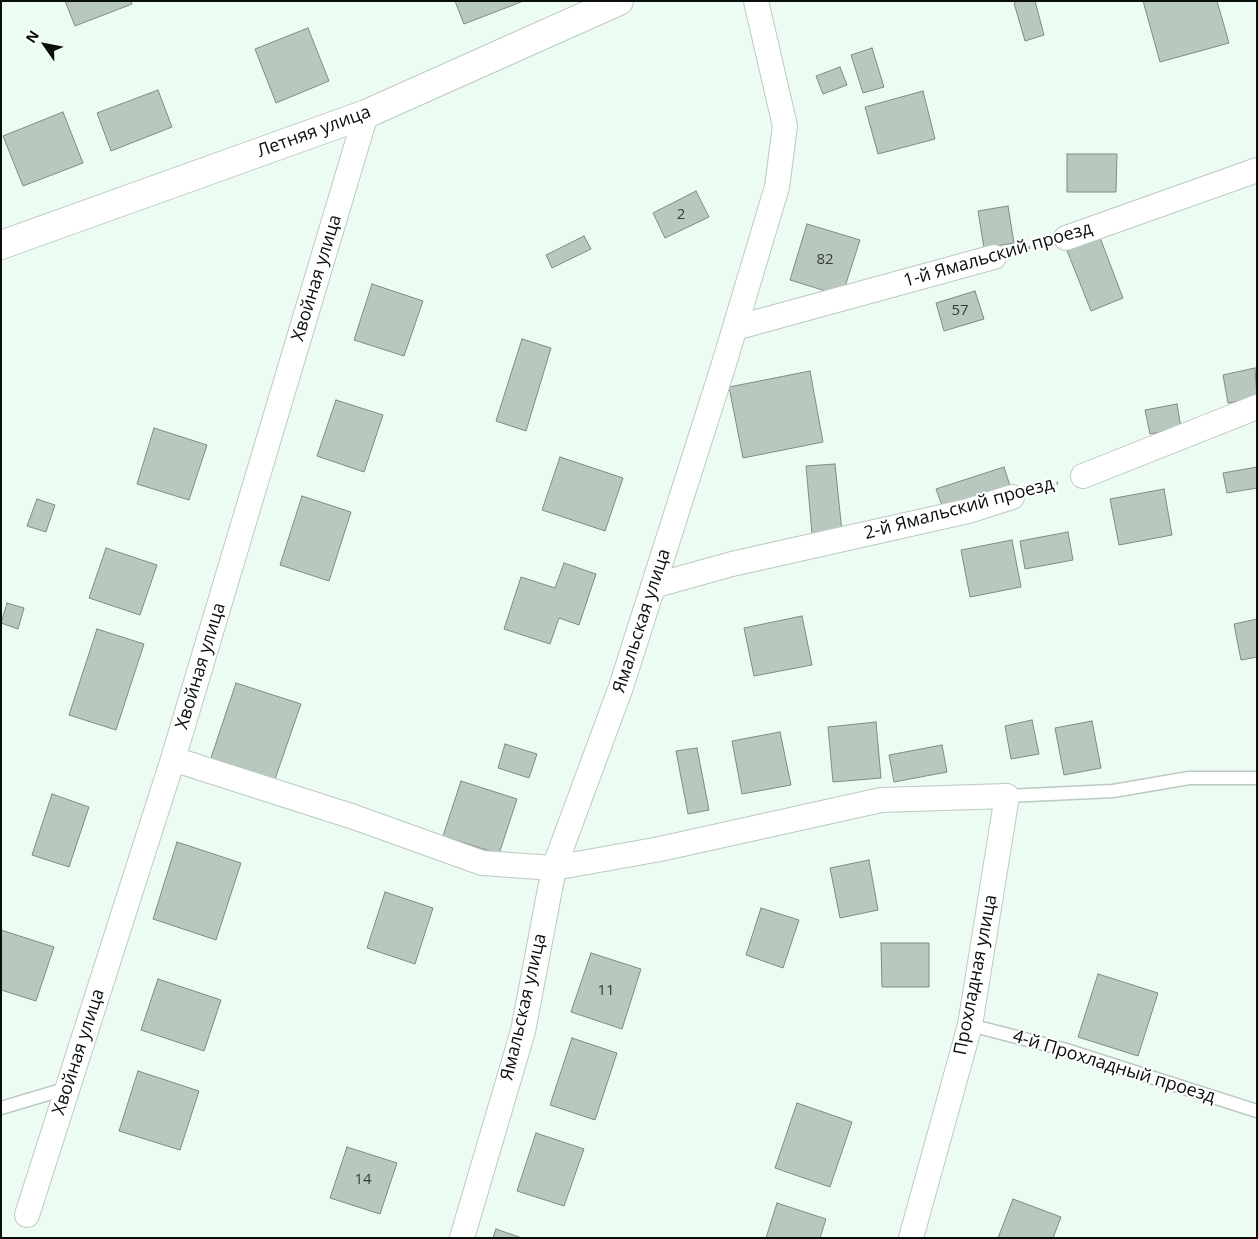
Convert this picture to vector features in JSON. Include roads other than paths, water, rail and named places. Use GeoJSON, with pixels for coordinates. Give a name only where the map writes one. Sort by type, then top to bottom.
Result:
{"type":"FeatureCollection","features":[{"type":"Feature","properties":{"kind":"street","name":"Летняя улица"},"geometry":{"type":"LineString","coordinates":[[1,246],[366,114],[619,1]]}},
{"type":"Feature","properties":{"kind":"street","name":"Ямальская улица"},"geometry":{"type":"LineString","coordinates":[[462,1238],[522,1031],[554,868],[621,687],[735,328],[777,187],[785,126],[756,1]]}},
{"type":"Feature","properties":{"kind":"street","name":"Хвойная улица"},"geometry":{"type":"LineString","coordinates":[[27,1215],[173,759],[366,114]]}},
{"type":"Feature","properties":{"kind":"street","name":"1-й Ямальский проезд"},"geometry":{"type":"LineString","coordinates":[[1066,238],[1257,170]]}},
{"type":"Feature","properties":{"kind":"street","name":"1-й Ямальский проезд"},"geometry":{"type":"LineString","coordinates":[[735,328],[994,257]]}},
{"type":"Feature","properties":{"kind":"street"},"geometry":{"type":"LineString","coordinates":[[1083,476],[1257,407]]}},
{"type":"Feature","properties":{"kind":"street","name":"2-й Ямальский проезд"},"geometry":{"type":"LineString","coordinates":[[653,586],[732,564],[968,510],[1012,497]]}},
{"type":"Feature","properties":{"kind":"street"},"geometry":{"type":"LineString","coordinates":[[173,759],[354,817],[482,862],[554,868],[660,849],[882,800],[1007,796]]}},
{"type":"Feature","properties":{"kind":"street","name":"Прохладная улица"},"geometry":{"type":"LineString","coordinates":[[911,1238],[970,1024],[1007,796]]}},
{"type":"Feature","properties":{"kind":"lane"},"geometry":{"type":"LineString","coordinates":[[1007,796],[1113,791],[1189,778],[1257,778]]}},
{"type":"Feature","properties":{"kind":"lane","name":"4-й Прохладный проезд"},"geometry":{"type":"LineString","coordinates":[[970,1024],[1063,1049],[1257,1111]]}},
{"type":"Feature","properties":{"kind":"lane"},"geometry":{"type":"LineString","coordinates":[[1,1108],[68,1088]]}}]}
